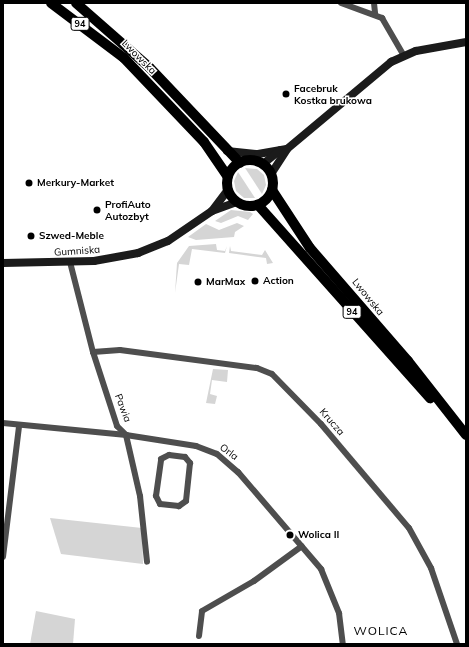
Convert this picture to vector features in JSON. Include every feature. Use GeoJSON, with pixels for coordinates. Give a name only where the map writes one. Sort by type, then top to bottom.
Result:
{"type":"FeatureCollection","features":[{"type":"Feature","properties":{"kind":"main road","name":"Lwowska"},"geometry":{"type":"LineString","coordinates":[[51,3],[124,58],[204,142],[228,177]]}},
{"type":"Feature","properties":{"kind":"main road","name":"Lwowska"},"geometry":{"type":"LineString","coordinates":[[76,3],[149,66],[240,163]]}},
{"type":"Feature","properties":{"kind":"main road"},"geometry":{"type":"LineString","coordinates":[[271,174],[263,164],[252,161],[240,163],[228,177],[228,190],[237,202],[258,204],[272,190]]}},
{"type":"Feature","properties":{"kind":"main road","name":"94"},"geometry":{"type":"LineString","coordinates":[[271,174],[272,190]]}},
{"type":"Feature","properties":{"kind":"main road","name":"Lwowska"},"geometry":{"type":"LineString","coordinates":[[272,190],[310,248],[408,361],[449,416]]}},
{"type":"Feature","properties":{"kind":"main road","name":"Lwowska"},"geometry":{"type":"LineString","coordinates":[[258,204],[270,214],[400,366],[466,435]]}},
{"type":"Feature","properties":{"kind":"street"},"geometry":{"type":"LineString","coordinates":[[341,3],[375,13],[392,30],[404,56]]}},
{"type":"Feature","properties":{"kind":"street"},"geometry":{"type":"LineString","coordinates":[[374,3],[375,13]]}},
{"type":"Feature","properties":{"kind":"street"},"geometry":{"type":"LineString","coordinates":[[263,164],[369,78],[404,56],[466,42]]}},
{"type":"Feature","properties":{"kind":"street"},"geometry":{"type":"LineString","coordinates":[[228,151],[258,154],[283,149]]}},
{"type":"Feature","properties":{"kind":"street"},"geometry":{"type":"LineString","coordinates":[[271,174],[283,149]]}},
{"type":"Feature","properties":{"kind":"street"},"geometry":{"type":"LineString","coordinates":[[212,211],[228,190]]}},
{"type":"Feature","properties":{"kind":"street"},"geometry":{"type":"LineString","coordinates":[[212,211],[237,202]]}},
{"type":"Feature","properties":{"kind":"street","name":"Gumniska"},"geometry":{"type":"LineString","coordinates":[[3,263],[70,262],[148,250],[174,238],[212,211]]}},
{"type":"Feature","properties":{"kind":"street","name":"Pawia"},"geometry":{"type":"LineString","coordinates":[[70,262],[93,352],[118,426],[126,435],[140,496],[147,562]]}},
{"type":"Feature","properties":{"kind":"street","name":"Krucza"},"geometry":{"type":"LineString","coordinates":[[93,352],[120,350],[257,368],[272,374],[321,424],[408,528],[431,568],[457,644]]}},
{"type":"Feature","properties":{"kind":"street","name":"Orla"},"geometry":{"type":"LineString","coordinates":[[3,423],[20,426],[126,435],[196,446],[217,454],[238,472],[302,546],[332,590],[343,644]]}},
{"type":"Feature","properties":{"kind":"street"},"geometry":{"type":"LineString","coordinates":[[3,557],[20,426]]}},
{"type":"Feature","properties":{"kind":"street"},"geometry":{"type":"LineString","coordinates":[[163,457],[185,458],[190,463],[186,501],[182,505],[160,504],[156,500],[163,457]]}},
{"type":"Feature","properties":{"kind":"street"},"geometry":{"type":"LineString","coordinates":[[199,636],[202,610],[254,581],[302,546]]}},
{"type":"Feature","properties":{"kind":"shaded area"},"geometry":{"type":"Polygon","coordinates":[[[245,168],[257,169],[264,175],[266,185],[262,194],[245,168]]]}},
{"type":"Feature","properties":{"kind":"shaded area"},"geometry":{"type":"Polygon","coordinates":[[[238,172],[255,198],[244,198],[236,191],[234,181],[238,172]]]}},
{"type":"Feature","properties":{"kind":"shaded area"},"geometry":{"type":"Polygon","coordinates":[[[231,210],[250,212],[253,214],[248,220],[238,216],[221,223],[215,221],[231,210]]]}},
{"type":"Feature","properties":{"kind":"shaded area"},"geometry":{"type":"Polygon","coordinates":[[[237,223],[244,226],[235,232],[234,237],[196,240],[188,237],[206,224],[219,230],[237,223]]]}},
{"type":"Feature","properties":{"kind":"shaded area"},"geometry":{"type":"Polygon","coordinates":[[[216,244],[217,250],[225,251],[227,246],[225,253],[192,249],[189,265],[179,264],[175,293],[177,263],[189,246],[216,244]]]}},
{"type":"Feature","properties":{"kind":"shaded area"},"geometry":{"type":"Polygon","coordinates":[[[230,246],[231,251],[262,255],[265,250],[273,263],[267,264],[266,258],[229,253],[230,246]]]}},
{"type":"Feature","properties":{"kind":"shaded area"},"geometry":{"type":"Polygon","coordinates":[[[213,369],[228,370],[227,382],[212,380],[210,394],[217,396],[215,404],[206,403],[213,369]]]}},
{"type":"Feature","properties":{"kind":"shaded area"},"geometry":{"type":"Polygon","coordinates":[[[50,518],[142,528],[143,564],[61,554],[50,518]]]}},
{"type":"Feature","properties":{"kind":"shaded area"},"geometry":{"type":"Polygon","coordinates":[[[36,611],[75,619],[73,644],[30,644],[36,611]]]}},
{"type":"Feature","properties":{"kind":"place","name":"Facebruk Kostka brukowa"},"geometry":{"type":"Point","coordinates":[286,94]}},
{"type":"Feature","properties":{"kind":"place","name":"Merkury-Market"},"geometry":{"type":"Point","coordinates":[29,183]}},
{"type":"Feature","properties":{"kind":"place","name":"ProfiAuto Autozbyt"},"geometry":{"type":"Point","coordinates":[97,210]}},
{"type":"Feature","properties":{"kind":"place","name":"Szwed-Meble"},"geometry":{"type":"Point","coordinates":[31,236]}},
{"type":"Feature","properties":{"kind":"place","name":"Action"},"geometry":{"type":"Point","coordinates":[255,281]}},
{"type":"Feature","properties":{"kind":"place","name":"MarMax"},"geometry":{"type":"Point","coordinates":[198,282]}},
{"type":"Feature","properties":{"kind":"place","name":"Wolica II"},"geometry":{"type":"Point","coordinates":[290,535]}},
{"type":"Feature","properties":{"kind":"district","name":"WOLICA"},"geometry":{"type":"Point","coordinates":[381,631]}}]}
